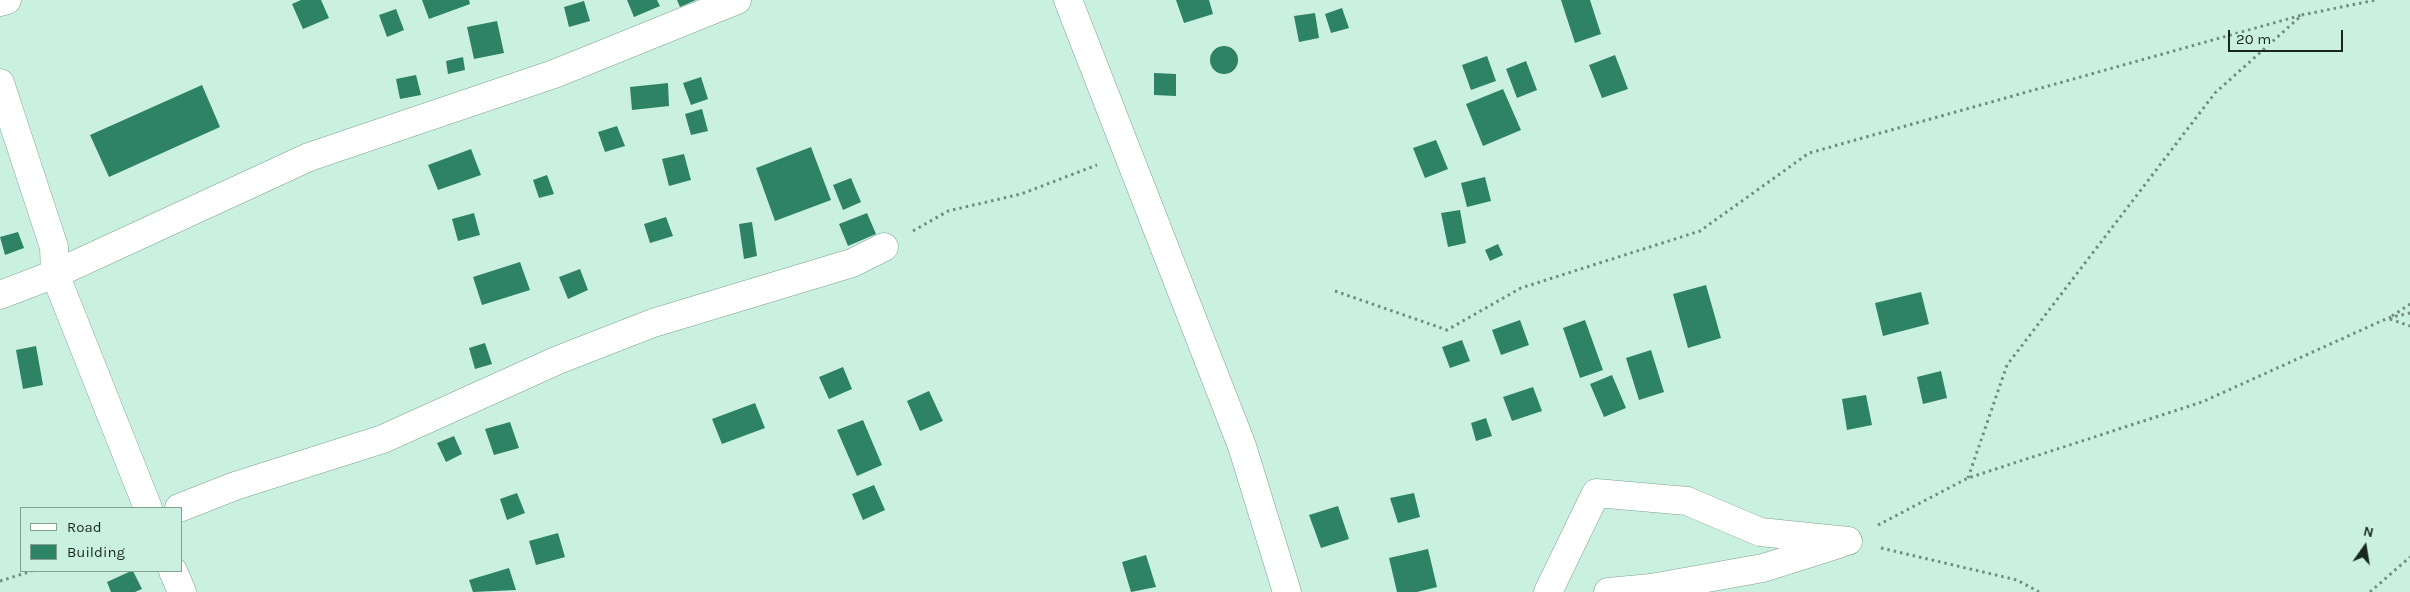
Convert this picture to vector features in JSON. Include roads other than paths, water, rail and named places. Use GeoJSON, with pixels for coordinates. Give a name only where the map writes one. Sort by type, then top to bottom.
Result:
{"type":"FeatureCollection","features":[{"type":"Feature","properties":{"kind":"street"},"geometry":{"type":"LineString","coordinates":[[0,2],[7,0]]}},
{"type":"Feature","properties":{"kind":"street"},"geometry":{"type":"LineString","coordinates":[[0,295],[55,274],[309,157],[554,74],[737,0]]}},
{"type":"Feature","properties":{"kind":"street"},"geometry":{"type":"LineString","coordinates":[[1068,0],[1242,446],[1287,592]]}},
{"type":"Feature","properties":{"kind":"street"},"geometry":{"type":"LineString","coordinates":[[0,83],[54,247],[55,274],[148,507]]}},
{"type":"Feature","properties":{"kind":"street"},"geometry":{"type":"LineString","coordinates":[[182,507],[235,486],[383,439],[558,360],[653,323],[852,263],[884,247]]}},
{"type":"Feature","properties":{"kind":"street"},"geometry":{"type":"LineString","coordinates":[[1548,592],[1596,494],[1686,501],[1760,532],[1848,541],[1763,568],[1651,588],[1608,592]]}},
{"type":"Feature","properties":{"kind":"street"},"geometry":{"type":"LineString","coordinates":[[173,572],[182,592]]}}]}
